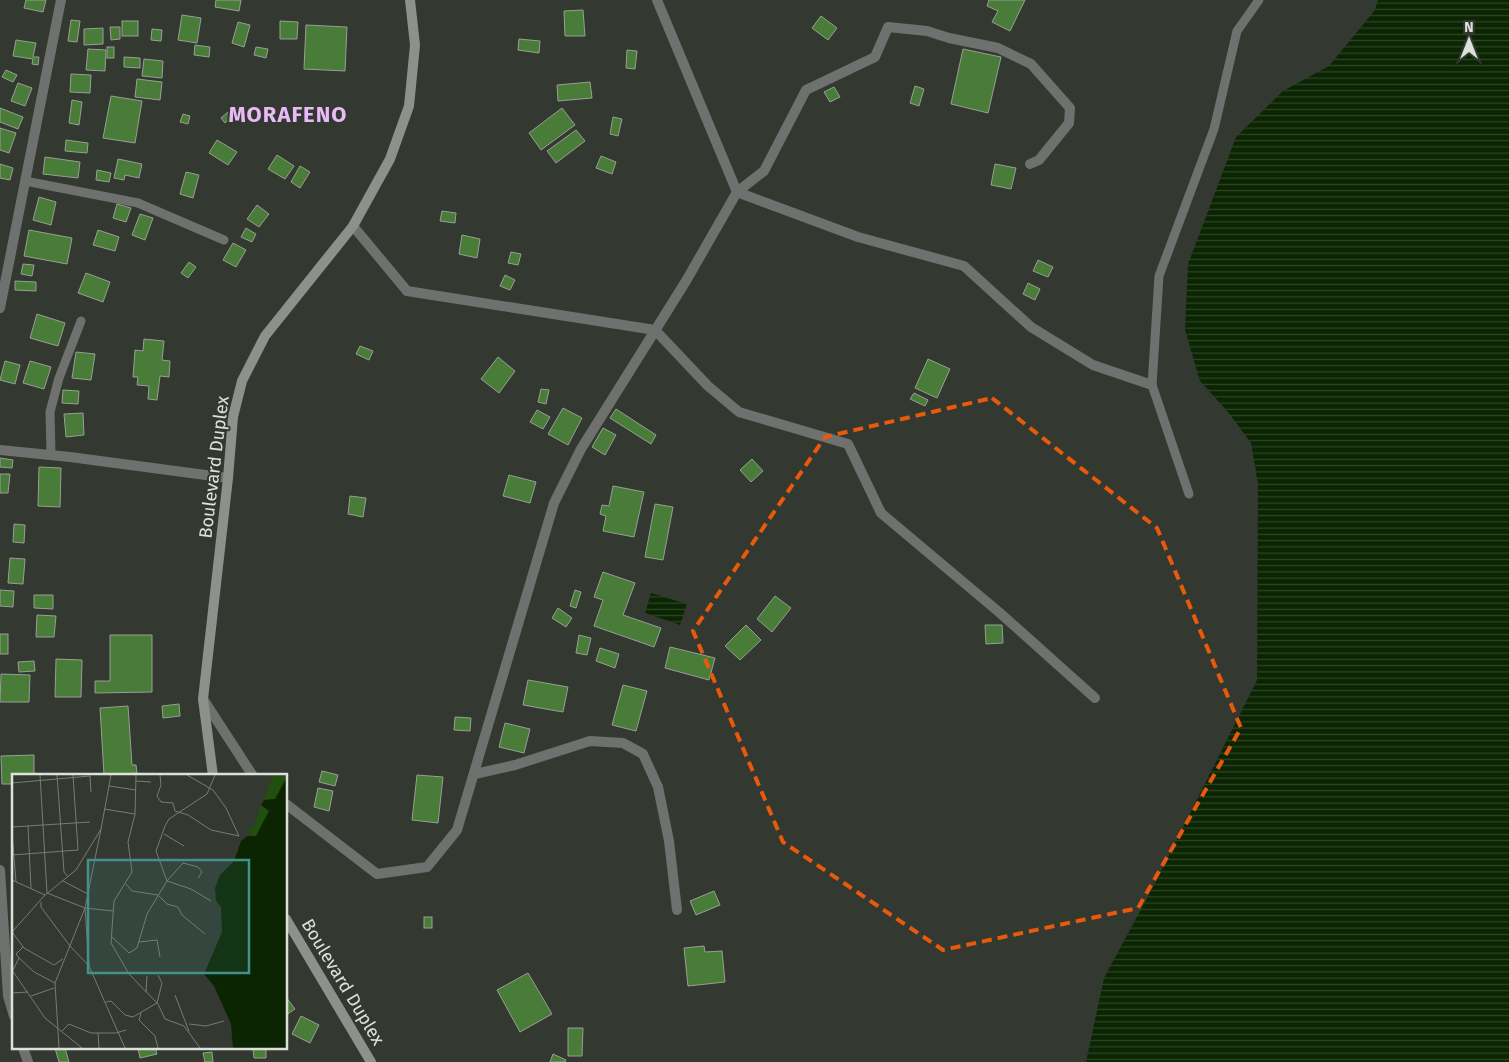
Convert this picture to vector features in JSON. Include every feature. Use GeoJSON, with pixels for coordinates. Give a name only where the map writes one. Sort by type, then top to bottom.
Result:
{"type":"FeatureCollection","features":[{"type":"Feature","properties":{"kind":"street"},"geometry":{"type":"LineString","coordinates":[[0,308],[61,0]]}},
{"type":"Feature","properties":{"kind":"street","name":"Boulevard Duplex"},"geometry":{"type":"LineString","coordinates":[[213,774],[203,699],[233,417],[242,382],[265,336],[353,226],[390,159],[409,106],[414,45],[410,0]]}},
{"type":"Feature","properties":{"kind":"street"},"geometry":{"type":"LineString","coordinates":[[658,0],[737,192],[858,237],[964,266],[1031,327],[1093,365],[1152,386]]}},
{"type":"Feature","properties":{"kind":"street"},"geometry":{"type":"LineString","coordinates":[[288,806],[377,874],[427,867],[457,830],[554,503],[581,449],[686,281],[737,192],[764,171],[806,90],[875,57],[888,27],[927,31],[998,48],[1032,64],[1070,108],[1069,123],[1039,160],[1030,164]]}},
{"type":"Feature","properties":{"kind":"street"},"geometry":{"type":"LineString","coordinates":[[353,226],[407,291],[655,330],[708,386],[739,412],[848,444],[881,513],[1000,612],[1095,698]]}},
{"type":"Feature","properties":{"kind":"street"},"geometry":{"type":"LineString","coordinates":[[0,450],[228,478]]}},
{"type":"Feature","properties":{"kind":"street"},"geometry":{"type":"LineString","coordinates":[[203,699],[252,774]]}},
{"type":"Feature","properties":{"kind":"street"},"geometry":{"type":"LineString","coordinates":[[475,774],[515,765],[590,741],[623,743],[643,754],[658,787],[669,840],[677,910]]}},
{"type":"Feature","properties":{"kind":"street"},"geometry":{"type":"LineString","coordinates":[[0,870],[4,993],[12,1011]]}},
{"type":"Feature","properties":{"kind":"street","name":"Boulevard Duplex"},"geometry":{"type":"LineString","coordinates":[[288,922],[371,1062]]}},
{"type":"Feature","properties":{"kind":"street"},"geometry":{"type":"LineString","coordinates":[[24,1050],[28,1062]]}},
{"type":"Feature","properties":{"kind":"lane"},"geometry":{"type":"LineString","coordinates":[[1189,494],[1152,386],[1159,276],[1214,129],[1237,31],[1259,0]]}},
{"type":"Feature","properties":{"kind":"lane"},"geometry":{"type":"LineString","coordinates":[[25,181],[138,202],[224,240]]}},
{"type":"Feature","properties":{"kind":"lane"},"geometry":{"type":"LineString","coordinates":[[51,455],[50,412],[59,378],[81,321]]}},
{"type":"Feature","properties":{"kind":"highlighted area"},"geometry":{"type":"Polygon","coordinates":[[[992,398],[1157,528],[1241,728],[1138,908],[943,950],[783,842],[693,631],[825,437],[992,398]]]}},
{"type":"Feature","properties":{"kind":"shaded area"},"geometry":{"type":"Polygon","coordinates":[[[1378,0],[1509,0],[1509,1062],[1086,1062],[1104,978],[1153,887],[1257,680],[1258,484],[1251,443],[1228,412],[1200,381],[1185,330],[1188,264],[1236,137],[1283,91],[1329,66],[1375,10],[1378,0]]]}},
{"type":"Feature","properties":{"kind":"shaded area"},"geometry":{"type":"Polygon","coordinates":[[[651,593],[687,604],[680,625],[645,613],[651,593]]]}},
{"type":"Feature","properties":{"kind":"building"},"geometry":{"type":"Polygon","coordinates":[[[26,0],[46,0],[43,12],[24,8],[26,0]]]}},
{"type":"Feature","properties":{"kind":"building"},"geometry":{"type":"Polygon","coordinates":[[[216,0],[241,0],[239,11],[215,7],[216,0]]]}},
{"type":"Feature","properties":{"kind":"building"},"geometry":{"type":"Polygon","coordinates":[[[989,0],[1025,0],[1010,31],[992,22],[998,11],[987,6],[989,0]]]}},
{"type":"Feature","properties":{"kind":"building"},"geometry":{"type":"Polygon","coordinates":[[[583,10],[585,36],[565,36],[564,11],[583,10]]]}},
{"type":"Feature","properties":{"kind":"building"},"geometry":{"type":"Polygon","coordinates":[[[182,15],[201,18],[197,43],[178,40],[182,15]]]}},
{"type":"Feature","properties":{"kind":"building"},"geometry":{"type":"Polygon","coordinates":[[[821,16],[837,28],[828,40],[812,28],[821,16]]]}},
{"type":"Feature","properties":{"kind":"building"},"geometry":{"type":"Polygon","coordinates":[[[71,20],[80,21],[77,42],[68,41],[71,20]]]}},
{"type":"Feature","properties":{"kind":"building"},"geometry":{"type":"Polygon","coordinates":[[[122,21],[138,21],[138,36],[122,36],[122,21]]]}},
{"type":"Feature","properties":{"kind":"building"},"geometry":{"type":"Polygon","coordinates":[[[280,21],[298,22],[297,39],[280,39],[280,21]]]}},
{"type":"Feature","properties":{"kind":"building"},"geometry":{"type":"Polygon","coordinates":[[[238,22],[250,25],[244,47],[232,43],[238,22]]]}},
{"type":"Feature","properties":{"kind":"building"},"geometry":{"type":"Polygon","coordinates":[[[306,25],[347,27],[345,71],[304,69],[306,25]]]}},
{"type":"Feature","properties":{"kind":"building"},"geometry":{"type":"Polygon","coordinates":[[[110,27],[120,27],[120,39],[111,40],[110,27]]]}},
{"type":"Feature","properties":{"kind":"building"},"geometry":{"type":"Polygon","coordinates":[[[103,28],[103,44],[84,45],[84,29],[103,28]]]}},
{"type":"Feature","properties":{"kind":"building"},"geometry":{"type":"Polygon","coordinates":[[[152,29],[162,30],[161,41],[151,40],[152,29]]]}},
{"type":"Feature","properties":{"kind":"building"},"geometry":{"type":"Polygon","coordinates":[[[519,39],[540,41],[539,53],[518,50],[519,39]]]}},
{"type":"Feature","properties":{"kind":"building"},"geometry":{"type":"Polygon","coordinates":[[[16,40],[36,43],[33,57],[39,57],[38,65],[32,64],[33,59],[13,56],[16,40]]]}},
{"type":"Feature","properties":{"kind":"building"},"geometry":{"type":"Polygon","coordinates":[[[195,45],[210,47],[209,57],[194,55],[195,45]]]}},
{"type":"Feature","properties":{"kind":"building"},"geometry":{"type":"Polygon","coordinates":[[[107,47],[114,47],[114,58],[107,58],[107,47]]]}},
{"type":"Feature","properties":{"kind":"building"},"geometry":{"type":"Polygon","coordinates":[[[256,47],[268,49],[266,58],[254,55],[256,47]]]}},
{"type":"Feature","properties":{"kind":"building"},"geometry":{"type":"Polygon","coordinates":[[[88,49],[106,50],[105,71],[86,70],[88,49]]]}},
{"type":"Feature","properties":{"kind":"building"},"geometry":{"type":"Polygon","coordinates":[[[963,49],[1001,57],[988,113],[951,104],[963,49]]]}},
{"type":"Feature","properties":{"kind":"building"},"geometry":{"type":"Polygon","coordinates":[[[627,50],[637,51],[635,69],[626,68],[627,50]]]}},
{"type":"Feature","properties":{"kind":"building"},"geometry":{"type":"Polygon","coordinates":[[[124,57],[140,58],[140,68],[124,67],[124,57]]]}},
{"type":"Feature","properties":{"kind":"building"},"geometry":{"type":"Polygon","coordinates":[[[144,59],[163,61],[162,78],[142,76],[144,59]]]}},
{"type":"Feature","properties":{"kind":"building"},"geometry":{"type":"Polygon","coordinates":[[[6,70],[17,75],[13,82],[2,77],[6,70]]]}},
{"type":"Feature","properties":{"kind":"building"},"geometry":{"type":"Polygon","coordinates":[[[71,74],[91,75],[90,93],[70,92],[71,74]]]}},
{"type":"Feature","properties":{"kind":"building"},"geometry":{"type":"Polygon","coordinates":[[[137,79],[162,82],[160,100],[135,97],[137,79]]]}},
{"type":"Feature","properties":{"kind":"building"},"geometry":{"type":"Polygon","coordinates":[[[590,82],[592,98],[558,101],[557,85],[590,82]]]}},
{"type":"Feature","properties":{"kind":"building"},"geometry":{"type":"Polygon","coordinates":[[[18,83],[32,88],[25,106],[11,101],[18,83]]]}},
{"type":"Feature","properties":{"kind":"building"},"geometry":{"type":"Polygon","coordinates":[[[915,86],[924,89],[919,106],[910,103],[915,86]]]}},
{"type":"Feature","properties":{"kind":"building"},"geometry":{"type":"Polygon","coordinates":[[[834,87],[840,97],[830,102],[824,92],[834,87]]]}},
{"type":"Feature","properties":{"kind":"building"},"geometry":{"type":"Polygon","coordinates":[[[111,96],[142,101],[135,143],[103,138],[111,96]]]}},
{"type":"Feature","properties":{"kind":"building"},"geometry":{"type":"Polygon","coordinates":[[[72,100],[82,102],[79,125],[69,123],[72,100]]]}},
{"type":"Feature","properties":{"kind":"building"},"geometry":{"type":"Polygon","coordinates":[[[0,108],[23,117],[18,129],[0,122],[0,108]]]}},
{"type":"Feature","properties":{"kind":"building"},"geometry":{"type":"Polygon","coordinates":[[[562,108],[575,125],[541,150],[529,133],[562,108]]]}},
{"type":"Feature","properties":{"kind":"building"},"geometry":{"type":"Polygon","coordinates":[[[228,112],[232,116],[225,123],[221,118],[228,112]]]}},
{"type":"Feature","properties":{"kind":"building"},"geometry":{"type":"Polygon","coordinates":[[[183,114],[190,116],[188,124],[180,122],[183,114]]]}},
{"type":"Feature","properties":{"kind":"building"},"geometry":{"type":"Polygon","coordinates":[[[613,117],[622,119],[618,136],[610,134],[613,117]]]}},
{"type":"Feature","properties":{"kind":"building"},"geometry":{"type":"Polygon","coordinates":[[[0,128],[16,133],[9,153],[0,150],[0,128]]]}},
{"type":"Feature","properties":{"kind":"building"},"geometry":{"type":"Polygon","coordinates":[[[576,130],[585,141],[556,163],[547,151],[576,130]]]}},
{"type":"Feature","properties":{"kind":"building"},"geometry":{"type":"Polygon","coordinates":[[[66,140],[88,143],[87,153],[65,151],[66,140]]]}},
{"type":"Feature","properties":{"kind":"building"},"geometry":{"type":"Polygon","coordinates":[[[217,140],[237,152],[228,165],[209,153],[217,140]]]}},
{"type":"Feature","properties":{"kind":"building"},"geometry":{"type":"Polygon","coordinates":[[[277,155],[294,166],[285,179],[268,169],[277,155]]]}},
{"type":"Feature","properties":{"kind":"building"},"geometry":{"type":"Polygon","coordinates":[[[601,156],[616,162],[612,174],[596,168],[601,156]]]}},
{"type":"Feature","properties":{"kind":"building"},"geometry":{"type":"Polygon","coordinates":[[[45,157],[80,162],[78,178],[43,174],[45,157]]]}},
{"type":"Feature","properties":{"kind":"building"},"geometry":{"type":"Polygon","coordinates":[[[118,159],[142,164],[139,178],[125,175],[124,180],[114,178],[118,159]]]}},
{"type":"Feature","properties":{"kind":"building"},"geometry":{"type":"Polygon","coordinates":[[[0,164],[13,168],[10,180],[0,178],[0,164]]]}},
{"type":"Feature","properties":{"kind":"building"},"geometry":{"type":"Polygon","coordinates":[[[995,164],[1016,168],[1011,189],[991,185],[995,164]]]}},
{"type":"Feature","properties":{"kind":"building"},"geometry":{"type":"Polygon","coordinates":[[[300,166],[310,172],[300,188],[291,182],[300,166]]]}},
{"type":"Feature","properties":{"kind":"building"},"geometry":{"type":"Polygon","coordinates":[[[97,170],[111,173],[109,182],[96,180],[97,170]]]}},
{"type":"Feature","properties":{"kind":"building"},"geometry":{"type":"Polygon","coordinates":[[[186,172],[199,175],[193,198],[180,194],[186,172]]]}},
{"type":"Feature","properties":{"kind":"building"},"geometry":{"type":"Polygon","coordinates":[[[39,197],[56,202],[51,225],[33,220],[39,197]]]}},
{"type":"Feature","properties":{"kind":"building"},"geometry":{"type":"Polygon","coordinates":[[[117,204],[131,208],[126,222],[113,218],[117,204]]]}},
{"type":"Feature","properties":{"kind":"building"},"geometry":{"type":"Polygon","coordinates":[[[257,205],[269,214],[259,227],[247,219],[257,205]]]}},
{"type":"Feature","properties":{"kind":"building"},"geometry":{"type":"Polygon","coordinates":[[[442,211],[456,213],[455,223],[440,221],[442,211]]]}},
{"type":"Feature","properties":{"kind":"building"},"geometry":{"type":"Polygon","coordinates":[[[140,214],[153,218],[145,240],[132,235],[140,214]]]}},
{"type":"Feature","properties":{"kind":"building"},"geometry":{"type":"Polygon","coordinates":[[[246,228],[256,234],[252,242],[241,237],[246,228]]]}},
{"type":"Feature","properties":{"kind":"building"},"geometry":{"type":"Polygon","coordinates":[[[29,230],[72,238],[67,264],[24,256],[29,230]]]}},
{"type":"Feature","properties":{"kind":"building"},"geometry":{"type":"Polygon","coordinates":[[[98,230],[119,237],[115,251],[93,245],[98,230]]]}},
{"type":"Feature","properties":{"kind":"building"},"geometry":{"type":"Polygon","coordinates":[[[462,235],[480,239],[477,258],[459,254],[462,235]]]}},
{"type":"Feature","properties":{"kind":"building"},"geometry":{"type":"Polygon","coordinates":[[[233,243],[246,250],[236,267],[223,260],[233,243]]]}},
{"type":"Feature","properties":{"kind":"building"},"geometry":{"type":"Polygon","coordinates":[[[511,252],[521,254],[518,265],[508,263],[511,252]]]}},
{"type":"Feature","properties":{"kind":"building"},"geometry":{"type":"Polygon","coordinates":[[[1038,260],[1053,267],[1048,277],[1033,271],[1038,260]]]}},
{"type":"Feature","properties":{"kind":"building"},"geometry":{"type":"Polygon","coordinates":[[[189,262],[196,267],[188,278],[181,273],[189,262]]]}},
{"type":"Feature","properties":{"kind":"building"},"geometry":{"type":"Polygon","coordinates":[[[23,264],[34,265],[32,276],[21,274],[23,264]]]}},
{"type":"Feature","properties":{"kind":"building"},"geometry":{"type":"Polygon","coordinates":[[[86,273],[110,282],[103,302],[78,293],[86,273]]]}},
{"type":"Feature","properties":{"kind":"building"},"geometry":{"type":"Polygon","coordinates":[[[505,275],[515,280],[510,290],[500,286],[505,275]]]}},
{"type":"Feature","properties":{"kind":"building"},"geometry":{"type":"Polygon","coordinates":[[[15,281],[36,282],[36,291],[15,290],[15,281]]]}},
{"type":"Feature","properties":{"kind":"building"},"geometry":{"type":"Polygon","coordinates":[[[1028,283],[1040,289],[1035,300],[1023,294],[1028,283]]]}},
{"type":"Feature","properties":{"kind":"building"},"geometry":{"type":"Polygon","coordinates":[[[37,314],[65,323],[58,346],[30,338],[37,314]]]}},
{"type":"Feature","properties":{"kind":"building"},"geometry":{"type":"Polygon","coordinates":[[[144,339],[164,341],[162,360],[170,361],[169,377],[160,376],[157,400],[148,399],[149,386],[137,385],[138,377],[133,377],[135,350],[143,351],[144,339]]]}},
{"type":"Feature","properties":{"kind":"building"},"geometry":{"type":"Polygon","coordinates":[[[360,346],[373,351],[369,360],[356,354],[360,346]]]}},
{"type":"Feature","properties":{"kind":"building"},"geometry":{"type":"Polygon","coordinates":[[[76,352],[95,354],[91,380],[72,378],[76,352]]]}},
{"type":"Feature","properties":{"kind":"building"},"geometry":{"type":"Polygon","coordinates":[[[498,357],[515,371],[499,393],[481,379],[498,357]]]}},
{"type":"Feature","properties":{"kind":"building"},"geometry":{"type":"Polygon","coordinates":[[[928,359],[950,369],[937,398],[915,388],[928,359]]]}},
{"type":"Feature","properties":{"kind":"building"},"geometry":{"type":"Polygon","coordinates":[[[5,361],[20,365],[15,384],[0,380],[5,361]]]}},
{"type":"Feature","properties":{"kind":"building"},"geometry":{"type":"Polygon","coordinates":[[[30,361],[51,367],[44,389],[23,383],[30,361]]]}},
{"type":"Feature","properties":{"kind":"building"},"geometry":{"type":"Polygon","coordinates":[[[541,389],[549,390],[546,404],[538,402],[541,389]]]}},
{"type":"Feature","properties":{"kind":"building"},"geometry":{"type":"Polygon","coordinates":[[[63,390],[79,391],[78,404],[62,403],[63,390]]]}},
{"type":"Feature","properties":{"kind":"building"},"geometry":{"type":"Polygon","coordinates":[[[914,393],[928,400],[925,406],[910,399],[914,393]]]}},
{"type":"Feature","properties":{"kind":"building"},"geometry":{"type":"Polygon","coordinates":[[[563,408],[582,418],[568,445],[548,434],[563,408]]]}},
{"type":"Feature","properties":{"kind":"building"},"geometry":{"type":"Polygon","coordinates":[[[616,409],[656,435],[651,444],[610,418],[616,409]]]}},
{"type":"Feature","properties":{"kind":"building"},"geometry":{"type":"Polygon","coordinates":[[[537,410],[550,417],[543,429],[530,422],[537,410]]]}},
{"type":"Feature","properties":{"kind":"building"},"geometry":{"type":"Polygon","coordinates":[[[83,413],[84,435],[66,437],[64,414],[83,413]]]}},
{"type":"Feature","properties":{"kind":"building"},"geometry":{"type":"Polygon","coordinates":[[[603,428],[616,435],[605,455],[592,447],[603,428]]]}},
{"type":"Feature","properties":{"kind":"building"},"geometry":{"type":"Polygon","coordinates":[[[0,458],[13,460],[12,468],[0,467],[0,458]]]}},
{"type":"Feature","properties":{"kind":"building"},"geometry":{"type":"Polygon","coordinates":[[[752,459],[763,471],[751,482],[740,470],[752,459]]]}},
{"type":"Feature","properties":{"kind":"building"},"geometry":{"type":"Polygon","coordinates":[[[39,467],[61,468],[60,507],[38,506],[39,467]]]}},
{"type":"Feature","properties":{"kind":"building"},"geometry":{"type":"Polygon","coordinates":[[[0,474],[10,474],[8,493],[0,493],[0,474]]]}},
{"type":"Feature","properties":{"kind":"building"},"geometry":{"type":"Polygon","coordinates":[[[509,475],[536,482],[530,503],[503,496],[509,475]]]}},
{"type":"Feature","properties":{"kind":"building"},"geometry":{"type":"Polygon","coordinates":[[[613,486],[644,492],[634,537],[603,531],[606,516],[600,514],[602,505],[609,506],[613,486]]]}},
{"type":"Feature","properties":{"kind":"building"},"geometry":{"type":"Polygon","coordinates":[[[350,496],[366,498],[363,517],[348,514],[350,496]]]}},
{"type":"Feature","properties":{"kind":"building"},"geometry":{"type":"Polygon","coordinates":[[[655,504],[673,507],[663,560],[645,557],[655,504]]]}},
{"type":"Feature","properties":{"kind":"building"},"geometry":{"type":"Polygon","coordinates":[[[14,524],[25,525],[24,543],[13,542],[14,524]]]}},
{"type":"Feature","properties":{"kind":"building"},"geometry":{"type":"Polygon","coordinates":[[[10,558],[25,559],[23,584],[8,583],[10,558]]]}},
{"type":"Feature","properties":{"kind":"building"},"geometry":{"type":"Polygon","coordinates":[[[603,572],[635,583],[623,615],[661,628],[654,647],[594,626],[603,600],[594,597],[603,572]]]}},
{"type":"Feature","properties":{"kind":"building"},"geometry":{"type":"Polygon","coordinates":[[[0,590],[14,591],[13,607],[0,606],[0,590]]]}},
{"type":"Feature","properties":{"kind":"building"},"geometry":{"type":"Polygon","coordinates":[[[575,590],[581,592],[576,608],[570,606],[575,590]]]}},
{"type":"Feature","properties":{"kind":"building"},"geometry":{"type":"Polygon","coordinates":[[[34,595],[53,595],[53,609],[34,608],[34,595]]]}},
{"type":"Feature","properties":{"kind":"building"},"geometry":{"type":"Polygon","coordinates":[[[775,596],[791,608],[772,632],[757,619],[775,596]]]}},
{"type":"Feature","properties":{"kind":"building"},"geometry":{"type":"Polygon","coordinates":[[[558,608],[572,618],[566,627],[552,618],[558,608]]]}},
{"type":"Feature","properties":{"kind":"building"},"geometry":{"type":"Polygon","coordinates":[[[37,615],[56,616],[54,637],[36,637],[37,615]]]}},
{"type":"Feature","properties":{"kind":"building"},"geometry":{"type":"Polygon","coordinates":[[[746,625],[761,640],[740,660],[725,646],[746,625]]]}},
{"type":"Feature","properties":{"kind":"building"},"geometry":{"type":"Polygon","coordinates":[[[985,625],[1002,625],[1003,643],[986,644],[985,625]]]}},
{"type":"Feature","properties":{"kind":"building"},"geometry":{"type":"Polygon","coordinates":[[[0,634],[8,634],[8,654],[0,654],[0,634]]]}},
{"type":"Feature","properties":{"kind":"building"},"geometry":{"type":"Polygon","coordinates":[[[110,635],[152,635],[152,692],[95,693],[95,681],[110,681],[110,635]]]}},
{"type":"Feature","properties":{"kind":"building"},"geometry":{"type":"Polygon","coordinates":[[[579,635],[591,638],[587,655],[576,653],[579,635]]]}},
{"type":"Feature","properties":{"kind":"building"},"geometry":{"type":"Polygon","coordinates":[[[670,647],[715,658],[709,680],[665,668],[670,647]]]}},
{"type":"Feature","properties":{"kind":"building"},"geometry":{"type":"Polygon","coordinates":[[[600,648],[619,654],[615,668],[596,661],[600,648]]]}},
{"type":"Feature","properties":{"kind":"building"},"geometry":{"type":"Polygon","coordinates":[[[56,659],[82,660],[81,697],[55,697],[56,659]]]}},
{"type":"Feature","properties":{"kind":"building"},"geometry":{"type":"Polygon","coordinates":[[[34,661],[35,671],[19,672],[18,662],[34,661]]]}},
{"type":"Feature","properties":{"kind":"building"},"geometry":{"type":"Polygon","coordinates":[[[1,674],[30,675],[29,702],[0,702],[1,674]]]}},
{"type":"Feature","properties":{"kind":"building"},"geometry":{"type":"Polygon","coordinates":[[[528,680],[568,687],[563,712],[523,705],[528,680]]]}},
{"type":"Feature","properties":{"kind":"building"},"geometry":{"type":"Polygon","coordinates":[[[623,685],[647,691],[636,731],[612,725],[623,685]]]}},
{"type":"Feature","properties":{"kind":"building"},"geometry":{"type":"Polygon","coordinates":[[[179,704],[180,716],[163,718],[162,706],[179,704]]]}},
{"type":"Feature","properties":{"kind":"building"},"geometry":{"type":"Polygon","coordinates":[[[128,706],[132,765],[136,765],[137,773],[104,774],[100,708],[128,706]]]}},
{"type":"Feature","properties":{"kind":"building"},"geometry":{"type":"Polygon","coordinates":[[[455,717],[471,718],[470,731],[454,730],[455,717]]]}},
{"type":"Feature","properties":{"kind":"building"},"geometry":{"type":"Polygon","coordinates":[[[505,723],[530,729],[524,753],[499,747],[505,723]]]}},
{"type":"Feature","properties":{"kind":"building"},"geometry":{"type":"Polygon","coordinates":[[[34,755],[34,774],[12,774],[12,784],[2,784],[1,756],[34,755]]]}},
{"type":"Feature","properties":{"kind":"building"},"geometry":{"type":"Polygon","coordinates":[[[322,771],[338,775],[335,786],[319,782],[322,771]]]}},
{"type":"Feature","properties":{"kind":"building"},"geometry":{"type":"Polygon","coordinates":[[[417,775],[443,777],[438,823],[412,820],[417,775]]]}},
{"type":"Feature","properties":{"kind":"building"},"geometry":{"type":"Polygon","coordinates":[[[318,788],[333,791],[329,811],[314,807],[318,788]]]}},
{"type":"Feature","properties":{"kind":"building"},"geometry":{"type":"Polygon","coordinates":[[[714,891],[720,905],[696,915],[690,901],[714,891]]]}},
{"type":"Feature","properties":{"kind":"building"},"geometry":{"type":"Polygon","coordinates":[[[424,917],[432,917],[432,928],[424,928],[424,917]]]}},
{"type":"Feature","properties":{"kind":"building"},"geometry":{"type":"Polygon","coordinates":[[[704,946],[705,952],[722,951],[725,982],[688,986],[684,948],[704,946]]]}},
{"type":"Feature","properties":{"kind":"building"},"geometry":{"type":"Polygon","coordinates":[[[528,973],[552,1014],[520,1032],[497,990],[528,973]]]}},
{"type":"Feature","properties":{"kind":"building"},"geometry":{"type":"Polygon","coordinates":[[[288,1000],[295,1009],[288,1014],[288,1000]]]}},
{"type":"Feature","properties":{"kind":"building"},"geometry":{"type":"Polygon","coordinates":[[[301,1016],[319,1025],[310,1043],[292,1034],[301,1016]]]}},
{"type":"Feature","properties":{"kind":"building"},"geometry":{"type":"Polygon","coordinates":[[[568,1028],[583,1028],[582,1056],[568,1056],[568,1028]]]}},
{"type":"Feature","properties":{"kind":"building"},"geometry":{"type":"Polygon","coordinates":[[[56,1050],[66,1050],[69,1062],[59,1062],[56,1050]]]}},
{"type":"Feature","properties":{"kind":"building"},"geometry":{"type":"Polygon","coordinates":[[[138,1050],[156,1050],[157,1054],[140,1058],[138,1050]]]}},
{"type":"Feature","properties":{"kind":"building"},"geometry":{"type":"Polygon","coordinates":[[[253,1050],[266,1050],[266,1058],[254,1058],[253,1050]]]}},
{"type":"Feature","properties":{"kind":"building"},"geometry":{"type":"Polygon","coordinates":[[[212,1052],[213,1062],[205,1062],[203,1053],[212,1052]]]}},
{"type":"Feature","properties":{"kind":"building"},"geometry":{"type":"Polygon","coordinates":[[[553,1054],[566,1060],[565,1062],[550,1062],[553,1054]]]}},
{"type":"Feature","properties":{"kind":"district","name":"MORAFENO"},"geometry":{"type":"Point","coordinates":[288,114]}}]}
